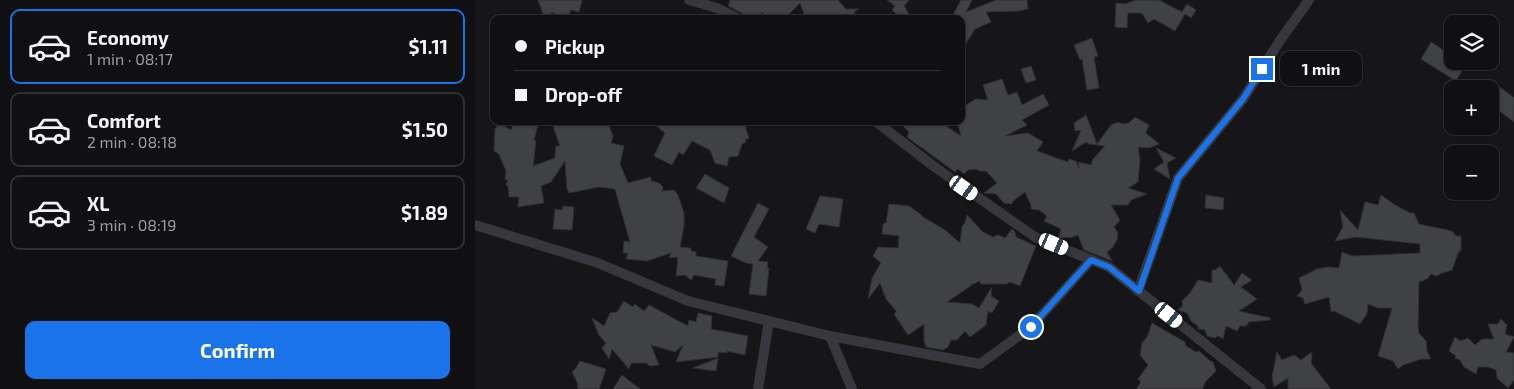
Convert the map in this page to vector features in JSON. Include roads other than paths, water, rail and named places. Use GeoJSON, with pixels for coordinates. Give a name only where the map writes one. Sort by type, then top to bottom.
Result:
{"type":"FeatureCollection","features":[{"type":"Feature","properties":{"kind":"street"},"geometry":{"type":"LineString","coordinates":[[689,0],[717,8],[731,15]]}},
{"type":"Feature","properties":{"kind":"street"},"geometry":{"type":"LineString","coordinates":[[1139,291],[1178,178],[1243,99],[1281,39],[1309,0]]}},
{"type":"Feature","properties":{"kind":"street"},"geometry":{"type":"LineString","coordinates":[[880,125],[935,168],[1035,236],[1109,267],[1261,389]]}},
{"type":"Feature","properties":{"kind":"street"},"geometry":{"type":"LineString","coordinates":[[475,226],[598,263],[688,301],[830,336],[980,364],[1031,327],[1091,260]]}},
{"type":"Feature","properties":{"kind":"street"},"geometry":{"type":"LineString","coordinates":[[758,389],[769,321]]}},
{"type":"Feature","properties":{"kind":"street"},"geometry":{"type":"LineString","coordinates":[[830,336],[851,389]]}}]}
